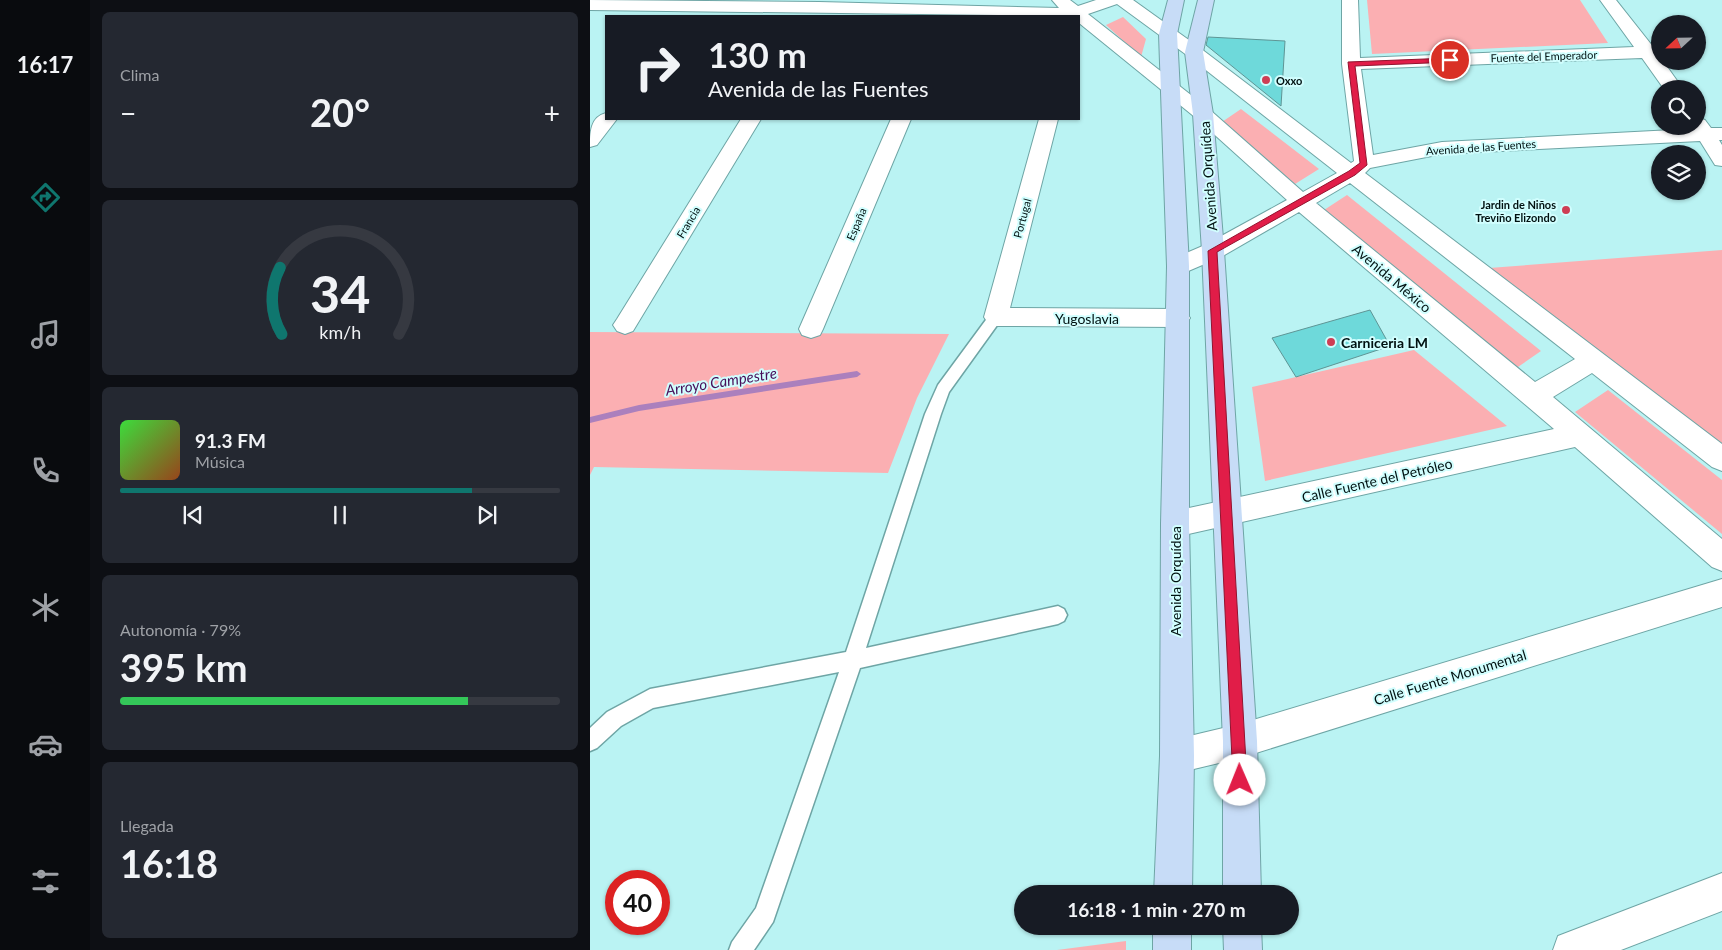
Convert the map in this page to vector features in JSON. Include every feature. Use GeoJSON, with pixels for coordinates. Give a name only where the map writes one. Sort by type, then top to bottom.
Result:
{"type":"FeatureCollection","features":[{"type":"Feature","properties":{"kind":"street"},"geometry":{"type":"LineString","coordinates":[[590,5],[816,12],[947,13],[1070,10],[1112,0]]}},
{"type":"Feature","properties":{"kind":"street"},"geometry":{"type":"LineString","coordinates":[[1122,0],[1358,168],[1594,360],[1722,459]]}},
{"type":"Feature","properties":{"kind":"street","name":"Avenida Orquídea"},"geometry":{"type":"LineString","coordinates":[[1173,885],[1177,756],[1175,524],[1178,266],[1168,34],[1176,0]]}},
{"type":"Feature","properties":{"kind":"street","name":"Avenida Orquídea"},"geometry":{"type":"LineString","coordinates":[[1206,0],[1194,52],[1203,114],[1213,251],[1240,741],[1242,885]]}},
{"type":"Feature","properties":{"kind":"street"},"geometry":{"type":"LineString","coordinates":[[1350,0],[1350,64],[1358,168]]}},
{"type":"Feature","properties":{"kind":"street"},"geometry":{"type":"LineString","coordinates":[[1608,0],[1668,80]]}},
{"type":"Feature","properties":{"kind":"street","name":"Avenida México"},"geometry":{"type":"LineString","coordinates":[[1080,18],[1203,114],[1300,201],[1534,396],[1722,557]]}},
{"type":"Feature","properties":{"kind":"street","name":"Fuente del Emperador"},"geometry":{"type":"LineString","coordinates":[[1350,64],[1648,52]]}},
{"type":"Feature","properties":{"kind":"street"},"geometry":{"type":"LineString","coordinates":[[590,141],[606,120]]}},
{"type":"Feature","properties":{"kind":"street","name":"Francia"},"geometry":{"type":"LineString","coordinates":[[625,325],[750,120]]}},
{"type":"Feature","properties":{"kind":"street","name":"España"},"geometry":{"type":"LineString","coordinates":[[811,329],[901,120]]}},
{"type":"Feature","properties":{"kind":"street","name":"Portugal"},"geometry":{"type":"LineString","coordinates":[[996,317],[1048,120]]}},
{"type":"Feature","properties":{"kind":"street"},"geometry":{"type":"LineString","coordinates":[[1708,131],[1722,160]]}},
{"type":"Feature","properties":{"kind":"street","name":"Avenida de las Fuentes"},"geometry":{"type":"LineString","coordinates":[[1178,266],[1213,251],[1358,168],[1442,148],[1708,131]]}},
{"type":"Feature","properties":{"kind":"street","name":"Yugoslavia"},"geometry":{"type":"LineString","coordinates":[[996,317],[1178,318]]}},
{"type":"Feature","properties":{"kind":"street"},"geometry":{"type":"LineString","coordinates":[[1534,396],[1594,360]]}},
{"type":"Feature","properties":{"kind":"street","name":"Calle Fuente del Petróleo"},"geometry":{"type":"LineString","coordinates":[[1175,524],[1578,435]]}},
{"type":"Feature","properties":{"kind":"street","name":"Calle Fuente Monumental"},"geometry":{"type":"LineString","coordinates":[[1177,756],[1240,741],[1722,594]]}},
{"type":"Feature","properties":{"kind":"street"},"geometry":{"type":"LineString","coordinates":[[1572,950],[1722,892]]}},
{"type":"Feature","properties":{"kind":"street"},"geometry":{"type":"LineString","coordinates":[[1172,935],[1172,950]]}},
{"type":"Feature","properties":{"kind":"street"},"geometry":{"type":"LineString","coordinates":[[1242,935],[1243,950]]}},
{"type":"Feature","properties":{"kind":"lane"},"geometry":{"type":"LineString","coordinates":[[740,950],[765,914],[853,660],[920,451],[943,389],[996,317]]}},
{"type":"Feature","properties":{"kind":"lane"},"geometry":{"type":"LineString","coordinates":[[590,741],[614,719],[650,698],[853,660],[1058,615]]}},
{"type":"Feature","properties":{"kind":"shaded area"},"geometry":{"type":"Polygon","coordinates":[[[1367,0],[1580,0],[1608,43],[1372,54],[1367,0]]]}},
{"type":"Feature","properties":{"kind":"shaded area"},"geometry":{"type":"Polygon","coordinates":[[[1123,17],[1146,39],[1141,57],[1106,25],[1123,17]]]}},
{"type":"Feature","properties":{"kind":"shaded area"},"geometry":{"type":"Polygon","coordinates":[[[1241,109],[1319,169],[1295,184],[1219,124],[1241,109]]]}},
{"type":"Feature","properties":{"kind":"shaded area"},"geometry":{"type":"Polygon","coordinates":[[[1347,195],[1541,351],[1515,369],[1321,212],[1347,195]]]}},
{"type":"Feature","properties":{"kind":"shaded area"},"geometry":{"type":"Polygon","coordinates":[[[1722,250],[1722,445],[1489,268],[1722,250]]]}},
{"type":"Feature","properties":{"kind":"shaded area"},"geometry":{"type":"Polygon","coordinates":[[[590,332],[949,334],[917,398],[888,473],[594,467],[590,475],[590,332]]]}},
{"type":"Feature","properties":{"kind":"shaded area"},"geometry":{"type":"Polygon","coordinates":[[[1414,350],[1507,426],[1265,481],[1252,387],[1414,350]]]}},
{"type":"Feature","properties":{"kind":"shaded area"},"geometry":{"type":"Polygon","coordinates":[[[1608,390],[1722,480],[1722,534],[1575,412],[1608,390]]]}},
{"type":"Feature","properties":{"kind":"shaded area"},"geometry":{"type":"Polygon","coordinates":[[[1126,941],[1126,950],[1057,950],[1126,941]]]}},
{"type":"Feature","properties":{"kind":"building","name":"Oxxo"},"geometry":{"type":"Polygon","coordinates":[[[1208,37],[1285,41],[1281,106],[1206,45],[1208,37]]]}},
{"type":"Feature","properties":{"kind":"building","name":"Carniceria LM"},"geometry":{"type":"Polygon","coordinates":[[[1370,310],[1390,346],[1296,377],[1272,338],[1370,310]]]}},
{"type":"Feature","properties":{"kind":"waterway","name":"Arroyo Campestre"},"geometry":{"type":"LineString","coordinates":[[590,420],[639,408],[857,374]]}},
{"type":"Feature","properties":{"kind":"place","name":"Oxxo"},"geometry":{"type":"Point","coordinates":[1266,80]}},
{"type":"Feature","properties":{"kind":"place","name":"Jardin de Niños Treviño Elizondo"},"geometry":{"type":"Point","coordinates":[1566,210]}},
{"type":"Feature","properties":{"kind":"place","name":"Carniceria LM"},"geometry":{"type":"Point","coordinates":[1331,342]}},
{"type":"Feature","properties":{"kind":"route"},"geometry":{"type":"LineString","coordinates":[[1240,780],[1240,741],[1213,251],[1352,173],[1364,163],[1350,64],[1450,60]]}}]}
